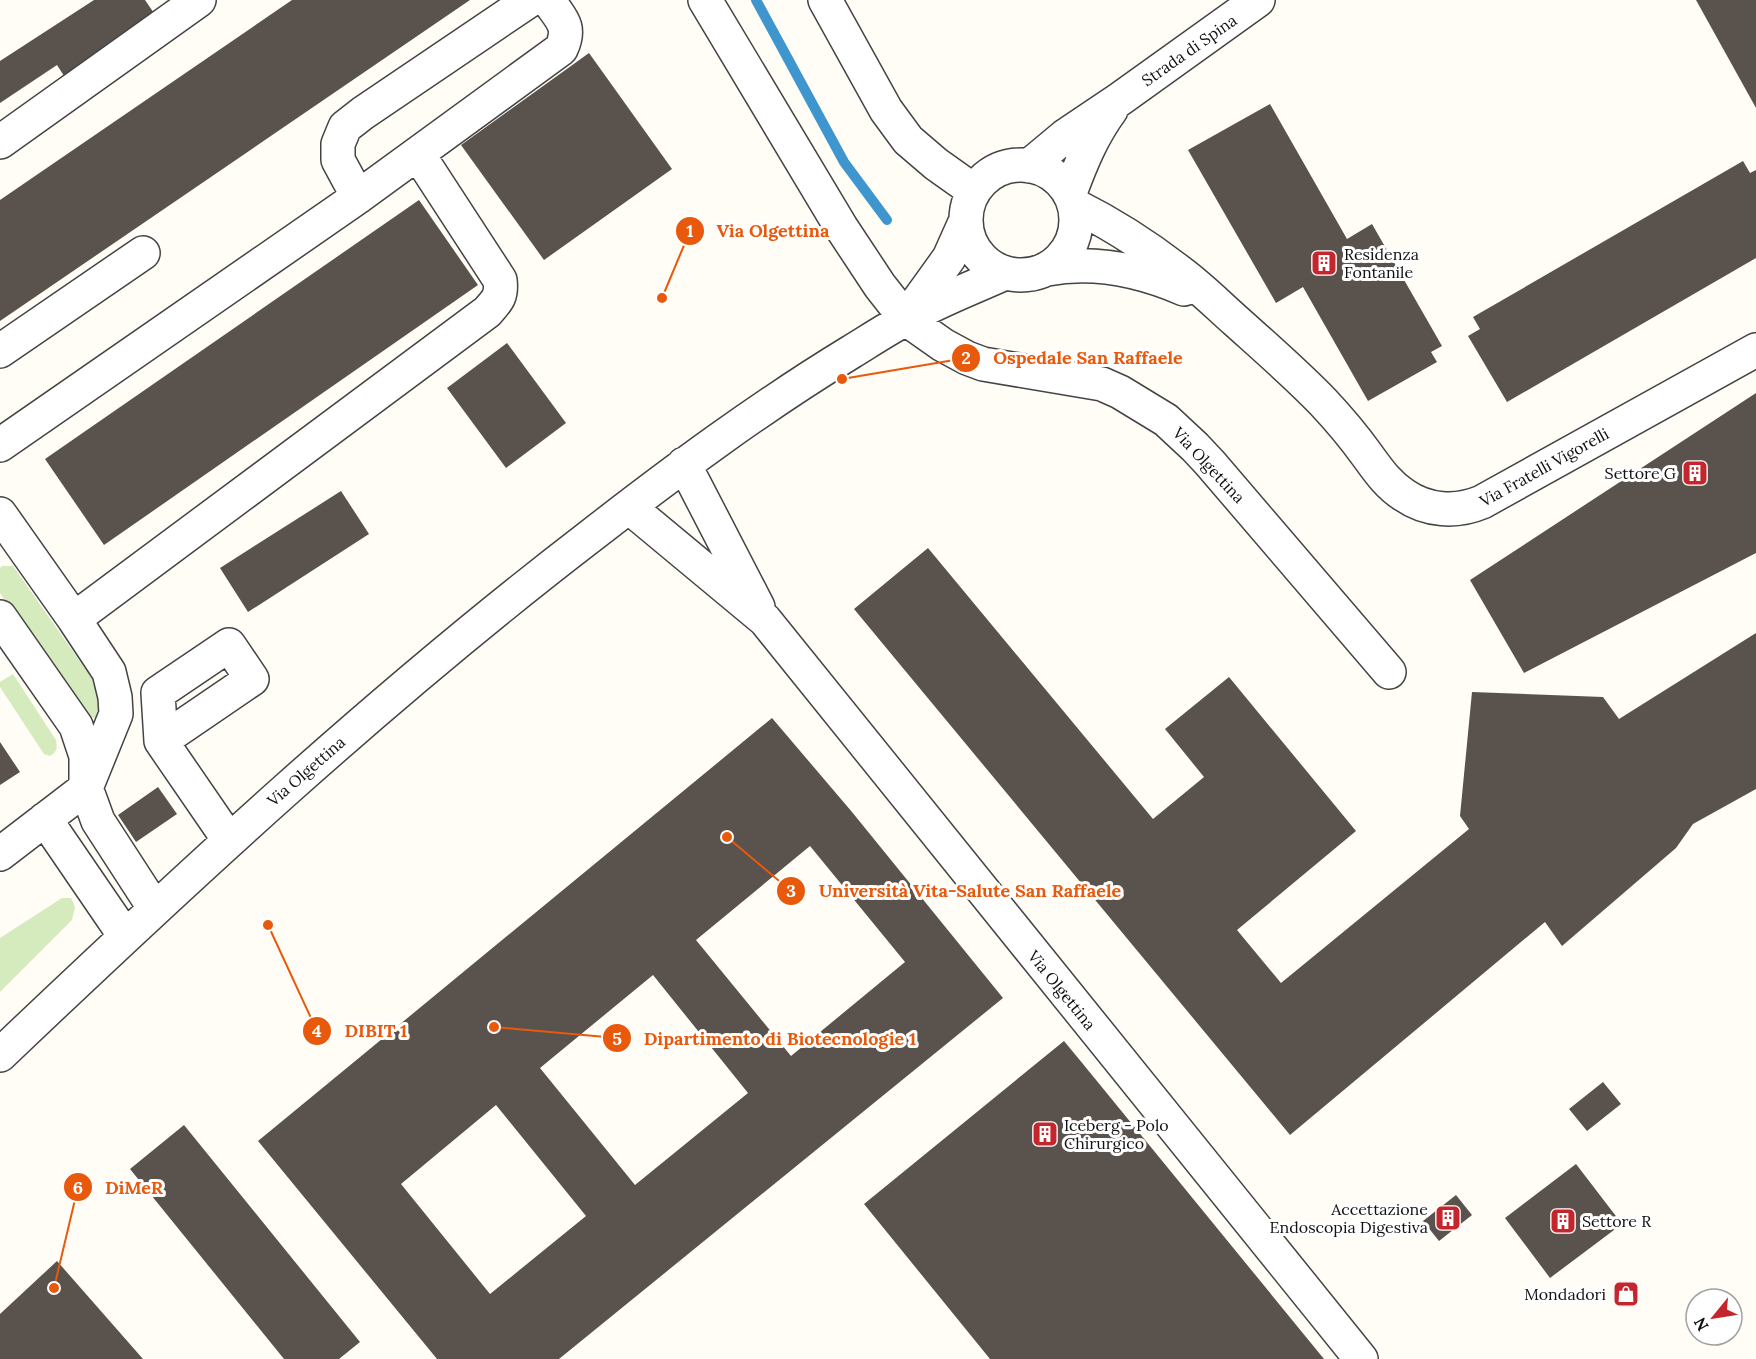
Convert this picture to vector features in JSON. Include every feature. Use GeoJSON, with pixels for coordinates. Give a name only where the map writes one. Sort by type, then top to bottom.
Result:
{"type":"FeatureCollection","features":[{"type":"Feature","properties":{"kind":"street"},"geometry":{"type":"LineString","coordinates":[[0,142],[199,0]]}},
{"type":"Feature","properties":{"kind":"street"},"geometry":{"type":"LineString","coordinates":[[358,197],[338,160],[338,144],[345,127],[530,0]]}},
{"type":"Feature","properties":{"kind":"street"},"geometry":{"type":"LineString","coordinates":[[0,444],[358,197],[561,49],[567,37],[565,24],[548,0]]}},
{"type":"Feature","properties":{"kind":"street","name":"Via Olgettina"},"geometry":{"type":"LineString","coordinates":[[705,0],[816,187],[880,286],[906,319],[943,345],[967,358],[1000,368],[1102,384],[1135,400],[1166,420],[1210,463],[1389,672]]}},
{"type":"Feature","properties":{"kind":"street"},"geometry":{"type":"LineString","coordinates":[[825,0],[886,110],[908,140],[936,164],[970,205]]}},
{"type":"Feature","properties":{"kind":"street","name":"Strada di Spina"},"geometry":{"type":"LineString","coordinates":[[1029,166],[1065,136],[1258,0]]}},
{"type":"Feature","properties":{"kind":"street","name":"Strada di Spina"},"geometry":{"type":"LineString","coordinates":[[1072,199],[1085,153],[1099,127],[1120,99]]}},
{"type":"Feature","properties":{"kind":"street"},"geometry":{"type":"LineString","coordinates":[[74,619],[488,312],[499,298],[500,279],[418,154]]}},
{"type":"Feature","properties":{"kind":"street"},"geometry":{"type":"LineString","coordinates":[[1008,166],[1029,166],[1043,170],[1059,180],[1072,199],[1076,223],[1070,246],[1057,262],[1036,273],[1026,275],[1005,273],[986,263],[973,248],[967,230],[970,205],[983,181],[994,172],[1008,166]]}},
{"type":"Feature","properties":{"kind":"street","name":"Via Fratelli Vigorelli"},"geometry":{"type":"LineString","coordinates":[[1072,199],[1181,273],[1216,303],[1292,370],[1317,396],[1390,484],[1411,500],[1427,506],[1444,509],[1462,508],[1482,502],[1756,350]]}},
{"type":"Feature","properties":{"kind":"street","name":"Via Olgettina"},"geometry":{"type":"LineString","coordinates":[[906,319],[949,258],[970,205]]}},
{"type":"Feature","properties":{"kind":"street"},"geometry":{"type":"LineString","coordinates":[[0,351],[143,252]]}},
{"type":"Feature","properties":{"kind":"street","name":"Via Fratelli Vigorelli"},"geometry":{"type":"LineString","coordinates":[[1047,268],[1084,265],[1117,267],[1172,284],[1216,303]]}},
{"type":"Feature","properties":{"kind":"street","name":"Via Olgettina"},"geometry":{"type":"LineString","coordinates":[[0,1055],[229,840],[379,708],[524,588],[684,464],[805,381],[906,319],[1005,273]]}},
{"type":"Feature","properties":{"kind":"street","name":"Via Olgettina"},"geometry":{"type":"LineString","coordinates":[[684,464],[765,620]]}},
{"type":"Feature","properties":{"kind":"street","name":"Via Olgettina"},"geometry":{"type":"LineString","coordinates":[[629,507],[765,620],[1361,1359]]}},
{"type":"Feature","properties":{"kind":"street"},"geometry":{"type":"LineString","coordinates":[[0,514],[109,672],[115,697],[116,714],[86,788],[7,849],[0,873]]}},
{"type":"Feature","properties":{"kind":"street"},"geometry":{"type":"LineString","coordinates":[[702,567],[711,568],[722,562],[728,548]]}},
{"type":"Feature","properties":{"kind":"street"},"geometry":{"type":"LineString","coordinates":[[0,617],[76,726],[86,756],[86,788],[98,821],[155,909]]}},
{"type":"Feature","properties":{"kind":"street"},"geometry":{"type":"LineString","coordinates":[[161,741],[229,840]]}},
{"type":"Feature","properties":{"kind":"street"},"geometry":{"type":"LineString","coordinates":[[45,819],[125,936]]}},
{"type":"Feature","properties":{"kind":"green space"},"geometry":{"type":"Polygon","coordinates":[[[13,566],[100,690],[106,710],[96,718],[88,717],[78,708],[0,593],[0,568],[13,566]]]}},
{"type":"Feature","properties":{"kind":"green space"},"geometry":{"type":"Polygon","coordinates":[[[13,674],[56,740],[56,751],[50,756],[44,754],[0,687],[0,682],[13,674]]]}},
{"type":"Feature","properties":{"kind":"green space"},"geometry":{"type":"Polygon","coordinates":[[[62,898],[71,898],[75,907],[72,920],[0,992],[0,938],[62,898]]]}},
{"type":"Feature","properties":{"kind":"building"},"geometry":{"type":"Polygon","coordinates":[[[94,0],[145,0],[158,19],[66,79],[57,65],[0,103],[0,61],[94,0]]]}},
{"type":"Feature","properties":{"kind":"building"},"geometry":{"type":"Polygon","coordinates":[[[292,0],[470,0],[0,321],[0,200],[292,0]]]}},
{"type":"Feature","properties":{"kind":"building"},"geometry":{"type":"Polygon","coordinates":[[[1696,0],[1756,0],[1756,108],[1696,0]]]}},
{"type":"Feature","properties":{"kind":"building"},"geometry":{"type":"Polygon","coordinates":[[[589,53],[672,169],[544,260],[461,145],[589,53]]]}},
{"type":"Feature","properties":{"kind":"building","name":"Residenza Fontanile"},"geometry":{"type":"Polygon","coordinates":[[[1270,104],[1347,239],[1372,224],[1442,346],[1431,352],[1437,362],[1368,401],[1303,287],[1276,303],[1188,150],[1270,104]]]}},
{"type":"Feature","properties":{"kind":"building"},"geometry":{"type":"Polygon","coordinates":[[[1743,161],[1750,173],[1756,170],[1756,258],[1507,402],[1468,336],[1480,329],[1473,317],[1743,161]]]}},
{"type":"Feature","properties":{"kind":"building"},"geometry":{"type":"Polygon","coordinates":[[[419,200],[478,285],[104,545],[45,459],[419,200]]]}},
{"type":"Feature","properties":{"kind":"building"},"geometry":{"type":"Polygon","coordinates":[[[507,343],[566,423],[506,468],[447,388],[507,343]]]}},
{"type":"Feature","properties":{"kind":"building","name":"Settore G"},"geometry":{"type":"Polygon","coordinates":[[[1756,393],[1756,553],[1524,673],[1470,580],[1756,393]]]}},
{"type":"Feature","properties":{"kind":"building"},"geometry":{"type":"Polygon","coordinates":[[[341,491],[369,534],[248,612],[220,568],[341,491]]]}},
{"type":"Feature","properties":{"kind":"building"},"geometry":{"type":"Polygon","coordinates":[[[928,548],[1153,819],[1204,777],[1165,729],[1229,677],[1356,831],[1237,930],[1281,983],[1469,829],[1460,816],[1472,692],[1603,697],[1619,719],[1756,633],[1756,789],[1693,824],[1676,848],[1562,946],[1545,922],[1290,1135],[854,609],[928,548]]]}},
{"type":"Feature","properties":{"kind":"building"},"geometry":{"type":"Polygon","coordinates":[[[772,718],[852,812],[1003,998],[559,1359],[437,1359],[258,1141],[772,718]],[[810,846],[696,940],[791,1056],[905,962],[810,846]],[[653,975],[540,1068],[635,1185],[748,1093],[653,975]],[[496,1105],[401,1184],[490,1294],[586,1216],[496,1105]]]}},
{"type":"Feature","properties":{"kind":"building"},"geometry":{"type":"Polygon","coordinates":[[[0,742],[20,772],[0,785],[0,742]]]}},
{"type":"Feature","properties":{"kind":"building"},"geometry":{"type":"Polygon","coordinates":[[[158,787],[177,814],[136,842],[118,815],[158,787]]]}},
{"type":"Feature","properties":{"kind":"building","name":"Iceberg - Polo Chirurgico"},"geometry":{"type":"Polygon","coordinates":[[[1064,1041],[1324,1359],[990,1359],[864,1204],[1064,1041]]]}},
{"type":"Feature","properties":{"kind":"building"},"geometry":{"type":"Polygon","coordinates":[[[1603,1082],[1621,1104],[1587,1131],[1569,1109],[1603,1082]]]}},
{"type":"Feature","properties":{"kind":"building"},"geometry":{"type":"Polygon","coordinates":[[[184,1125],[360,1342],[339,1359],[284,1359],[130,1169],[184,1125]]]}},
{"type":"Feature","properties":{"kind":"building","name":"Settore R"},"geometry":{"type":"Polygon","coordinates":[[[1576,1164],[1622,1224],[1550,1278],[1505,1218],[1576,1164]]]}},
{"type":"Feature","properties":{"kind":"building","name":"Accettazione Endoscopia Digestiva"},"geometry":{"type":"Polygon","coordinates":[[[1456,1195],[1472,1215],[1439,1241],[1423,1221],[1456,1195]]]}},
{"type":"Feature","properties":{"kind":"building"},"geometry":{"type":"Polygon","coordinates":[[[57,1261],[143,1359],[0,1359],[0,1314],[57,1261]]]}},
{"type":"Feature","properties":{"kind":"waterway"},"geometry":{"type":"LineString","coordinates":[[756,0],[844,162],[887,220]]}},
{"type":"Feature","properties":{"kind":"place","name":"Residenza Fontanile"},"geometry":{"type":"Point","coordinates":[1324,263]}},
{"type":"Feature","properties":{"kind":"place","name":"Via Olgettina"},"geometry":{"type":"Point","coordinates":[662,298]}},
{"type":"Feature","properties":{"kind":"place","name":"Ospedale San Raffaele"},"geometry":{"type":"Point","coordinates":[842,379]}},
{"type":"Feature","properties":{"kind":"place","name":"Settore G"},"geometry":{"type":"Point","coordinates":[1695,473]}},
{"type":"Feature","properties":{"kind":"place","name":"Università Vita-Salute San Raffaele"},"geometry":{"type":"Point","coordinates":[727,837]}},
{"type":"Feature","properties":{"kind":"place","name":"DIBIT 1"},"geometry":{"type":"Point","coordinates":[268,925]}},
{"type":"Feature","properties":{"kind":"place","name":"Dipartimento di Biotecnologie 1"},"geometry":{"type":"Point","coordinates":[494,1027]}},
{"type":"Feature","properties":{"kind":"place","name":"Iceberg - Polo Chirurgico"},"geometry":{"type":"Point","coordinates":[1045,1134]}},
{"type":"Feature","properties":{"kind":"place","name":"Accettazione Endoscopia Digestiva"},"geometry":{"type":"Point","coordinates":[1448,1218]}},
{"type":"Feature","properties":{"kind":"place","name":"Settore R"},"geometry":{"type":"Point","coordinates":[1563,1221]}},
{"type":"Feature","properties":{"kind":"place","name":"DiMeR"},"geometry":{"type":"Point","coordinates":[54,1288]}},
{"type":"Feature","properties":{"kind":"place","name":"Mondadori"},"geometry":{"type":"Point","coordinates":[1626,1294]}}]}
